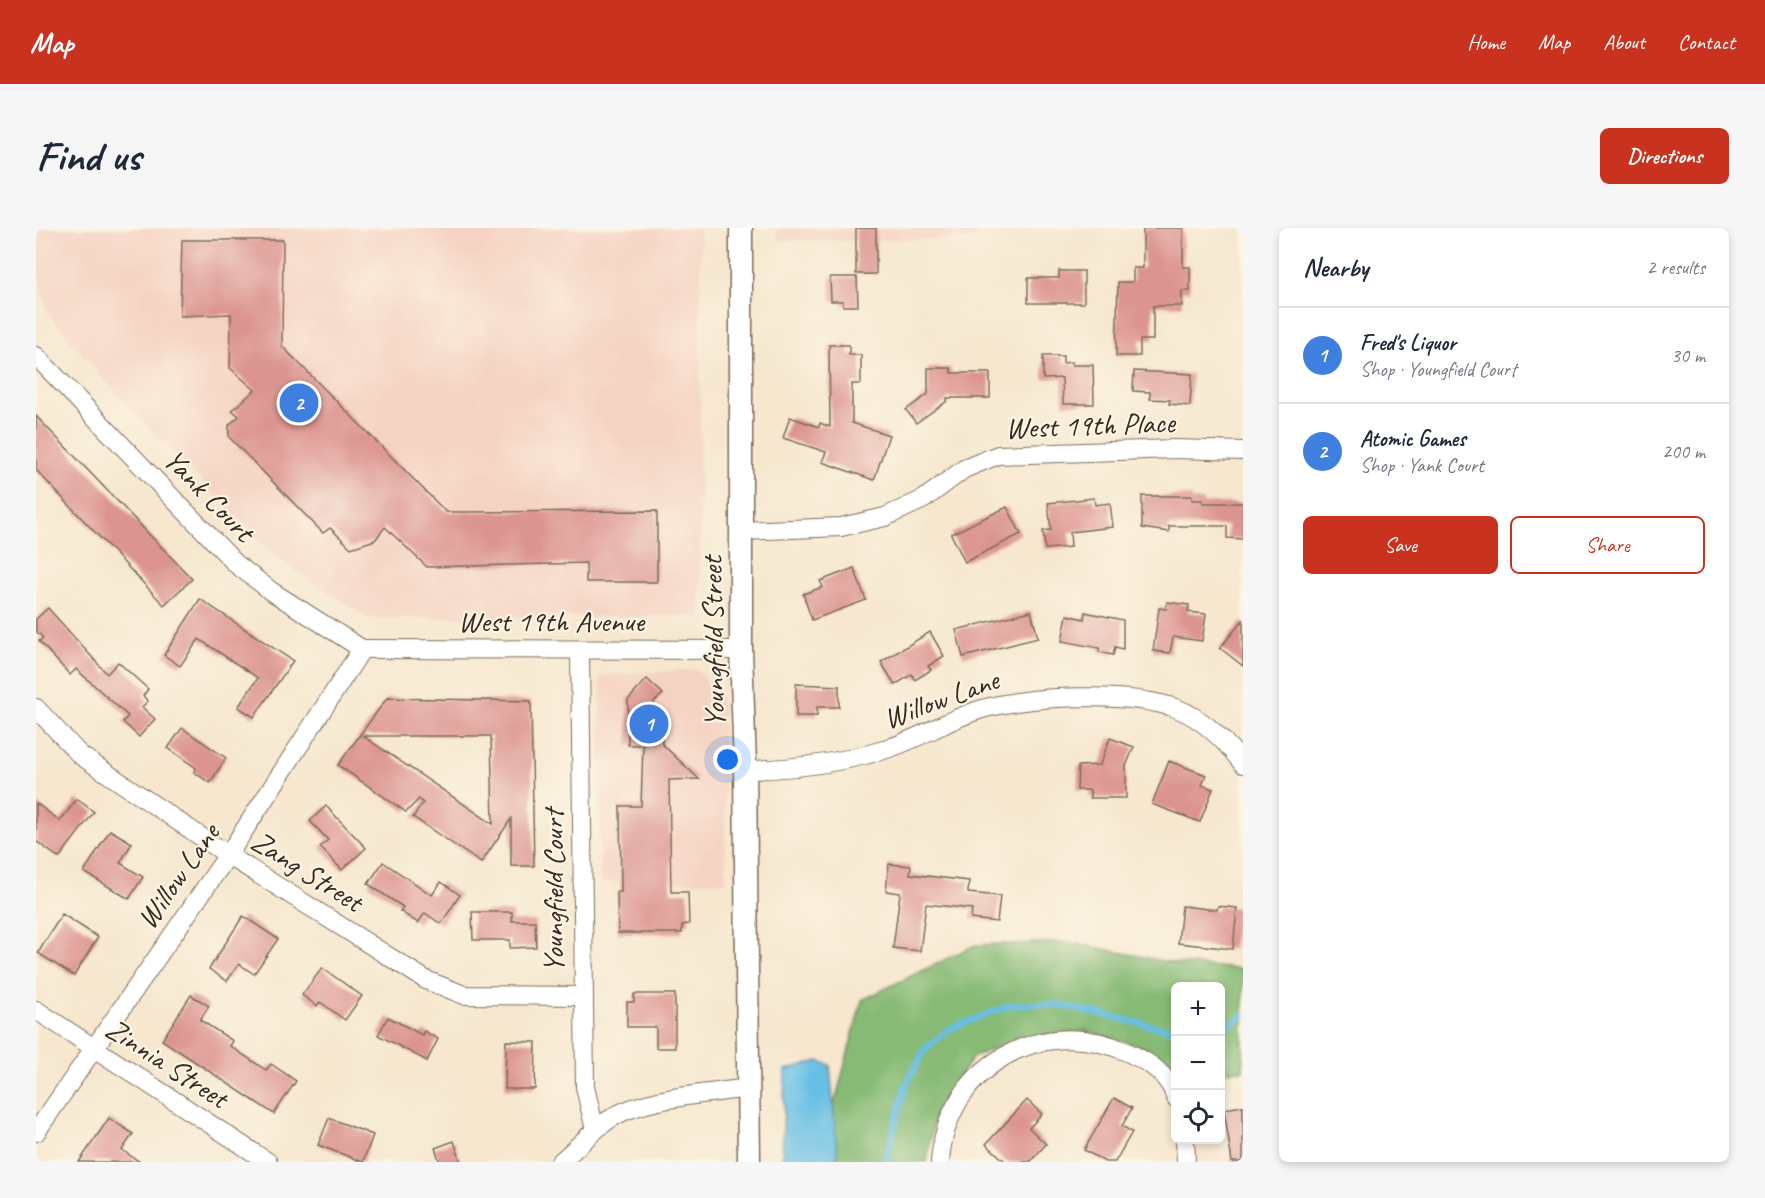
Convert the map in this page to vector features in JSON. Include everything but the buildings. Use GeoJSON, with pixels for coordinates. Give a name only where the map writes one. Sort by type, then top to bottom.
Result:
{"type":"FeatureCollection","features":[{"type":"Feature","properties":{"kind":"street","name":"Youngfield Street"},"geometry":{"type":"LineString","coordinates":[[741,228],[741,650],[746,770],[749,1162]]}},
{"type":"Feature","properties":{"kind":"street","name":"Yank Court"},"geometry":{"type":"LineString","coordinates":[[36,356],[236,564],[271,591],[362,649]]}},
{"type":"Feature","properties":{"kind":"street","name":"West 19th Place"},"geometry":{"type":"LineString","coordinates":[[741,531],[841,526],[885,517],[924,499],[973,464],[998,454],[1164,449],[1243,451]]}},
{"type":"Feature","properties":{"kind":"street","name":"West 19th Avenue"},"geometry":{"type":"LineString","coordinates":[[362,649],[741,650]]}},
{"type":"Feature","properties":{"kind":"street","name":"Willow Lane"},"geometry":{"type":"LineString","coordinates":[[36,1132],[92,1048],[228,855],[362,649]]}},
{"type":"Feature","properties":{"kind":"street","name":"Youngfield Court"},"geometry":{"type":"LineString","coordinates":[[580,651],[582,996],[585,1087],[595,1130]]}},
{"type":"Feature","properties":{"kind":"street","name":"Willow Lane"},"geometry":{"type":"LineString","coordinates":[[746,770],[787,769],[854,758],[883,750],[991,706],[1030,699],[1060,698],[1137,699],[1179,709],[1218,735],[1243,764]]}},
{"type":"Feature","properties":{"kind":"street","name":"Zang Street"},"geometry":{"type":"LineString","coordinates":[[36,708],[80,755],[228,855],[426,980],[464,994],[582,996]]}},
{"type":"Feature","properties":{"kind":"street","name":"Zinnia Street"},"geometry":{"type":"LineString","coordinates":[[36,1010],[268,1162]]}},
{"type":"Feature","properties":{"kind":"street"},"geometry":{"type":"LineString","coordinates":[[940,1162],[947,1120],[961,1095],[978,1074],[998,1059],[1024,1047],[1056,1039],[1086,1039],[1114,1046],[1159,1070],[1173,1090]]}},
{"type":"Feature","properties":{"kind":"street"},"geometry":{"type":"LineString","coordinates":[[560,1162],[595,1130],[624,1111],[662,1101],[748,1088]]}},
{"type":"Feature","properties":{"kind":"street"},"geometry":{"type":"LineString","coordinates":[[1185,1144],[1186,1162]]}},
{"type":"Feature","properties":{"kind":"shaded area"},"geometry":{"type":"Polygon","coordinates":[[[36,228],[701,228],[700,616],[367,618],[273,555],[113,390],[47,312],[36,267],[36,228]]]}},
{"type":"Feature","properties":{"kind":"shaded area"},"geometry":{"type":"Polygon","coordinates":[[[777,228],[976,228],[976,239],[777,241],[777,228]]]}},
{"type":"Feature","properties":{"kind":"shaded area"},"geometry":{"type":"Polygon","coordinates":[[[697,669],[723,703],[726,882],[600,882],[600,676],[697,669]]]}},
{"type":"Feature","properties":{"kind":"green space"},"geometry":{"type":"Polygon","coordinates":[[[1069,942],[1178,964],[1243,969],[1243,1070],[1225,1071],[1225,982],[1171,982],[1171,1069],[1146,1048],[1087,1031],[1017,1038],[972,1058],[935,1111],[927,1162],[819,1162],[862,1000],[975,945],[1069,942]]]}},
{"type":"Feature","properties":{"kind":"water"},"geometry":{"type":"Polygon","coordinates":[[[818,1061],[830,1065],[838,1162],[782,1162],[785,1070],[818,1061]]]}},
{"type":"Feature","properties":{"kind":"waterway"},"geometry":{"type":"LineString","coordinates":[[885,1162],[906,1085],[925,1049],[949,1029],[1011,1005],[1054,1004],[1171,1030]]}},
{"type":"Feature","properties":{"kind":"waterway"},"geometry":{"type":"LineString","coordinates":[[1225,1028],[1243,1016]]}},
{"type":"Feature","properties":{"kind":"place","name":"Atomic Games"},"geometry":{"type":"Point","coordinates":[299,403]}},
{"type":"Feature","properties":{"kind":"place","name":"Fred's Liquor"},"geometry":{"type":"Point","coordinates":[649,724]}}]}
